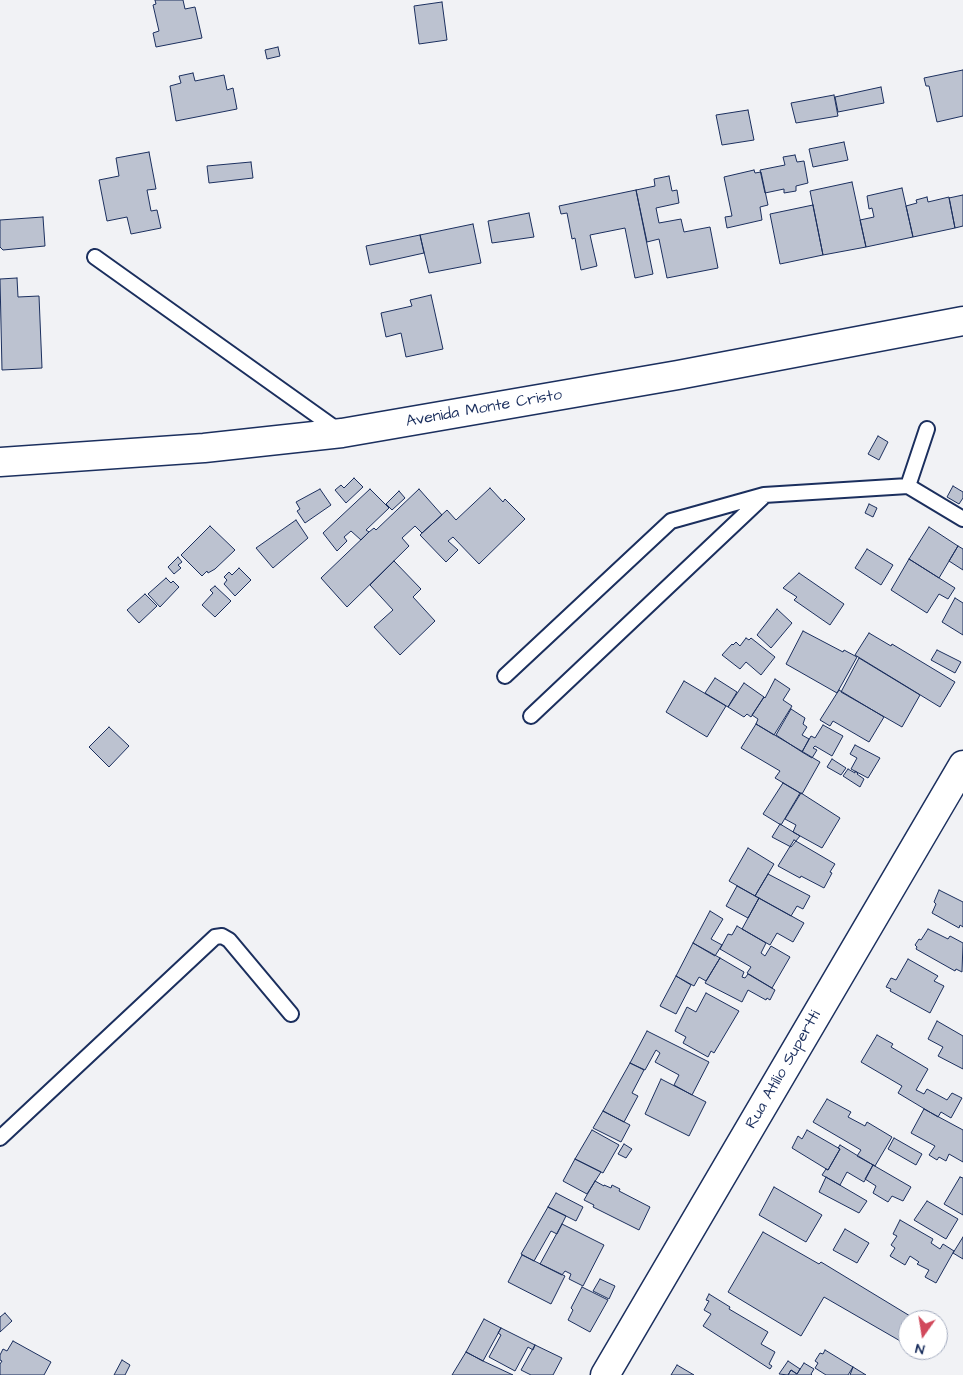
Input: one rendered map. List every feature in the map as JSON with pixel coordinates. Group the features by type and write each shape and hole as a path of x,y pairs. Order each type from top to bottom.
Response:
{"main road":[{"name":"Avenida Monte Cristo","path":"0,462 204,448 342,433 688,373 963,321"},
{"name":"Rua Atílio Supertti","path":"604,1375 963,765"}],"lane":[{"path":"95,257 342,433"},
{"path":"908,486 927,429"},
{"path":"505,676 671,521 764,495 908,486 963,519"},
{"path":"531,716 764,495"},
{"path":"0,1138 215,937 222,936 229,940 291,1014"}],"building":[{"path":"155,0 183,0 185,9 195,7 202,38 156,47 153,33 159,31 153,5 156,4"},
{"path":"442,2 447,40 419,44 414,6"},
{"path":"278,47 280,56 267,59 265,50"},
{"path":"963,70 963,116 937,122 929,86 926,86 924,78"},
{"path":"193,73 195,81 224,75 227,90 233,88 237,109 176,121 170,86 181,83 179,76"},
{"path":"881,87 884,103 838,112 835,97"},
{"path":"834,95 838,116 796,123 791,103"},
{"path":"748,110 754,140 722,145 716,115"},
{"path":"844,142 848,160 813,167 809,149"},
{"path":"149,152 156,189 147,190 151,211 157,210 161,228 131,234 127,217 107,221 99,180 119,176 116,158"},
{"path":"795,155 797,162 804,161 808,183 796,186 796,191 784,193 784,189 765,193 760,170 785,165 783,157"},
{"path":"251,162 253,178 209,183 207,166"},
{"path":"754,170 755,173 761,172 768,205 760,207 762,220 727,228 725,217 732,216 724,177"},
{"path":"669,176 672,191 677,190 679,203 656,208 659,223 681,219 684,232 710,227 718,268 667,278 659,239 647,242 636,190 655,186 654,179"},
{"path":"852,182 866,247 823,255 810,191"},
{"path":"902,188 913,237 866,247 860,220 874,217 872,208 869,209 867,196"},
{"path":"636,190 653,274 635,278 625,228 590,235 597,266 581,270 575,238 572,239 567,213 561,214 559,206"},
{"path":"963,195 963,226 955,228 949,198"},
{"path":"927,197 928,202 949,197 955,228 913,237 906,206 917,203 916,200"},
{"path":"813,205 823,255 780,264 770,214"},
{"path":"529,213 534,237 492,243 488,221"},
{"path":"43,217 45,246 3,250 0,247 0,220"},
{"path":"473,224 481,263 429,273 420,235"},
{"path":"420,235 424,253 370,265 366,246"},
{"path":"17,278 18,297 39,296 42,368 2,370 0,279"},
{"path":"431,295 443,349 406,357 401,333 386,337 381,313 412,306 410,300"},
{"path":"878,436 888,442 879,460 868,454"},
{"path":"354,478 363,487 346,503 335,490 341,485 344,488"},
{"path":"953,486 963,492 963,498 959,504 947,497"},
{"path":"490,488 503,502 505,499 525,519 479,564 453,537 448,541 458,550 446,562 420,535 447,510 456,520"},
{"path":"320,489 331,505 305,523 297,511 300,509 296,502"},
{"path":"370,489 389,508 366,530 369,532 361,540 351,531 344,537 347,541 337,551 323,533"},
{"path":"419,489 442,515 422,533 415,526 402,538 409,546 347,607 321,578 369,532 374,528 376,530"},
{"path":"399,491 405,498 392,510 386,504"},
{"path":"869,504 877,508 873,517 865,513"},
{"path":"296,520 308,538 273,568 256,548"},
{"path":"210,526 235,550 215,569 208,573 207,571 202,576 181,555"},
{"path":"929,527 958,546 939,578 909,559"},
{"path":"958,546 963,549 963,570 949,561"},
{"path":"867,549 893,565 881,585 855,568"},
{"path":"178,557 182,562 178,565 181,568 174,574 168,567"},
{"path":"909,559 955,588 948,599 939,594 927,613 891,590"},
{"path":"394,561 421,589 413,597 435,621 400,655 374,627 393,610 370,585"},
{"path":"239,568 251,580 235,596 224,584 227,580 224,577 229,572 232,575"},
{"path":"799,573 844,604 830,625 794,600 797,597 783,588"},
{"path":"166,578 171,583 173,581 179,587 160,607 148,594"},
{"path":"215,586 231,601 215,617 202,605 213,593 210,590"},
{"path":"145,594 157,606 139,623 127,610"},
{"path":"955,598 963,603 963,635 942,622"},
{"path":"777,609 792,623 771,648 757,635"},
{"path":"803,631 843,652 844,650 857,657 837,693 786,664"},
{"path":"869,633 891,646 892,644 955,682 940,707 855,655"},
{"path":"746,638 749,640 751,638 775,657 761,675 746,662 740,669 722,655 732,644 736,642 740,646"},
{"path":"937,650 961,662 955,673 931,660"},
{"path":"859,658 920,695 902,727 841,692"},
{"path":"715,678 737,692 728,707 705,693"},
{"path":"775,679 790,689 783,700 792,706 774,735 756,724 758,719 752,715 765,698"},
{"path":"684,681 726,706 707,737 666,712"},
{"path":"744,683 764,697 751,717 747,714 744,717 728,707"},
{"path":"839,690 884,717 869,742 833,721 830,726 820,720"},
{"path":"791,709 805,718 803,724 807,727 802,735 809,739 802,752 776,735"},
{"path":"756,724 820,762 802,794 775,778 780,771 741,748"},
{"path":"823,725 843,736 832,756 815,746 813,748 817,750 812,758 802,752 811,736 815,738"},
{"path":"109,727 129,746 109,767 89,747"},
{"path":"855,745 880,758 868,778 851,769 857,758 850,754"},
{"path":"832,759 846,768 841,775 827,767"},
{"path":"848,769 855,773 855,771 864,779 860,787 843,776"},
{"path":"783,783 800,793 781,825 763,814"},
{"path":"801,793 840,818 822,848 793,832 796,825 785,819"},
{"path":"780,824 800,836 791,847 772,837"},
{"path":"794,840 835,864 824,888 778,866"},
{"path":"748,848 774,864 755,896 729,881"},
{"path":"768,874 810,896 803,909 797,906 791,916 755,896"},
{"path":"737,886 759,898 748,918 726,906"},
{"path":"939,890 963,902 963,927 960,925 959,928 932,913"},
{"path":"759,898 804,923 793,942 777,933 770,945 742,929"},
{"path":"710,911 723,919 711,939 722,945 715,956 693,943"},
{"path":"737,926 766,943 761,953 765,956 771,946 790,957 772,988 747,973 751,967 720,949 728,934 732,935"},
{"path":"928,929 948,939 950,936 963,943 962,972 956,969 955,971 916,949 915,945 919,939 921,940"},
{"path":"693,943 720,958 706,981 699,977 694,986 676,976"},
{"path":"720,958 744,972 742,977 745,978 748,974 775,990 770,1000 767,998 766,1000 748,990 742,1002 705,983"},
{"path":"908,959 938,976 934,981 944,986 930,1013 886,987 891,978 896,980"},
{"path":"676,976 691,985 676,1014 660,1006"},
{"path":"706,993 739,1011 714,1053 711,1051 708,1057 683,1043 686,1037 675,1031 687,1007 696,1012"},
{"path":"937,1021 963,1036 963,1069 938,1056 943,1047 928,1039"},
{"path":"647,1031 709,1062 692,1095 674,1085 679,1075 655,1062 660,1053 656,1050 645,1070 630,1063"},
{"path":"877,1035 893,1044 891,1047 928,1069 916,1090 924,1094 927,1089 947,1100 952,1093 962,1098 951,1118 941,1112 938,1117 898,1093 902,1086 861,1062"},
{"path":"630,1063 644,1070 632,1093 638,1096 624,1122 603,1111"},
{"path":"661,1079 706,1102 689,1136 645,1114"},
{"path":"827,1099 851,1112 848,1117 865,1126 867,1122 892,1137 875,1166 857,1156 861,1150 813,1122"},
{"path":"924,1109 963,1130 963,1162 949,1154 946,1161 939,1157 937,1160 929,1155 935,1146 911,1133"},
{"path":"603,1111 630,1125 621,1142 593,1128"},
{"path":"592,1130 619,1145 603,1173 575,1159"},
{"path":"807,1130 840,1149 828,1170 792,1148 798,1136 802,1139"},
{"path":"894,1138 922,1154 916,1165 888,1149"},
{"path":"624,1144 632,1149 626,1158 618,1154"},
{"path":"840,1145 873,1165 864,1182 847,1172 840,1185 822,1175 826,1169 828,1170 840,1149 838,1148"},
{"path":"575,1159 601,1172 587,1194 563,1181"},
{"path":"873,1165 911,1187 903,1201 892,1196 888,1202 873,1193 876,1186 865,1179"},
{"path":"826,1177 867,1201 859,1213 819,1192"},
{"path":"960,1177 963,1178 963,1215 944,1204"},
{"path":"595,1181 611,1188 612,1185 620,1189 619,1191 650,1207 639,1230 593,1207 594,1205 584,1200"},
{"path":"774,1187 822,1215 806,1242 759,1215"},
{"path":"556,1193 583,1207 576,1221 548,1207"},
{"path":"927,1201 958,1219 946,1239 914,1220"},
{"path":"548,1207 566,1216 557,1234 551,1231 534,1261 521,1254"},
{"path":"900,1220 933,1239 931,1243 940,1249 943,1244 954,1251 936,1283 925,1277 929,1270 917,1264 919,1262 910,1256 905,1265 890,1256 895,1248 891,1245 897,1236 893,1234"},
{"path":"562,1224 604,1245 583,1286 569,1279 571,1274 565,1271 562,1275 540,1264"},
{"path":"845,1229 869,1243 857,1263 833,1250"},
{"path":"763,1232 819,1264 821,1262 900,1310 898,1310 898,1340 824,1297 801,1336 728,1292"},
{"path":"963,1237 963,1259 953,1253"},
{"path":"522,1255 565,1276 551,1304 508,1282"},
{"path":"600,1279 615,1286 609,1299 593,1291"},
{"path":"582,1287 608,1300 590,1332 568,1320 573,1310 571,1308"},
{"path":"709,1294 730,1307 729,1309 768,1332 761,1344 775,1352 769,1364 772,1366 770,1369 703,1326 711,1314 704,1310 709,1301 706,1300"},
{"path":"5,1313 12,1321 0,1332 0,1317"},
{"path":"484,1319 501,1328 483,1361 466,1352"},
{"path":"501,1328 535,1345 533,1350 528,1347 515,1371 489,1357 501,1335 498,1333"},
{"path":"13,1341 51,1362 44,1375 0,1375 0,1364 2,1361 0,1360 0,1355 3,1349 7,1351"},
{"path":"535,1345 562,1358 553,1375 531,1375 521,1370"},
{"path":"825,1350 853,1367 848,1375 826,1375 815,1368 818,1363 815,1361 820,1353 823,1354"},
{"path":"466,1352 483,1361 513,1375 452,1375"},
{"path":"122,1360 130,1365 125,1375 114,1375"},
{"path":"788,1361 800,1369 797,1374 791,1370 788,1375 779,1374"},
{"path":"804,1363 814,1369 812,1375 788,1375 791,1370 797,1374"},
{"path":"677,1365 694,1375 671,1375"},
{"path":"853,1367 866,1375 850,1375"}]}
